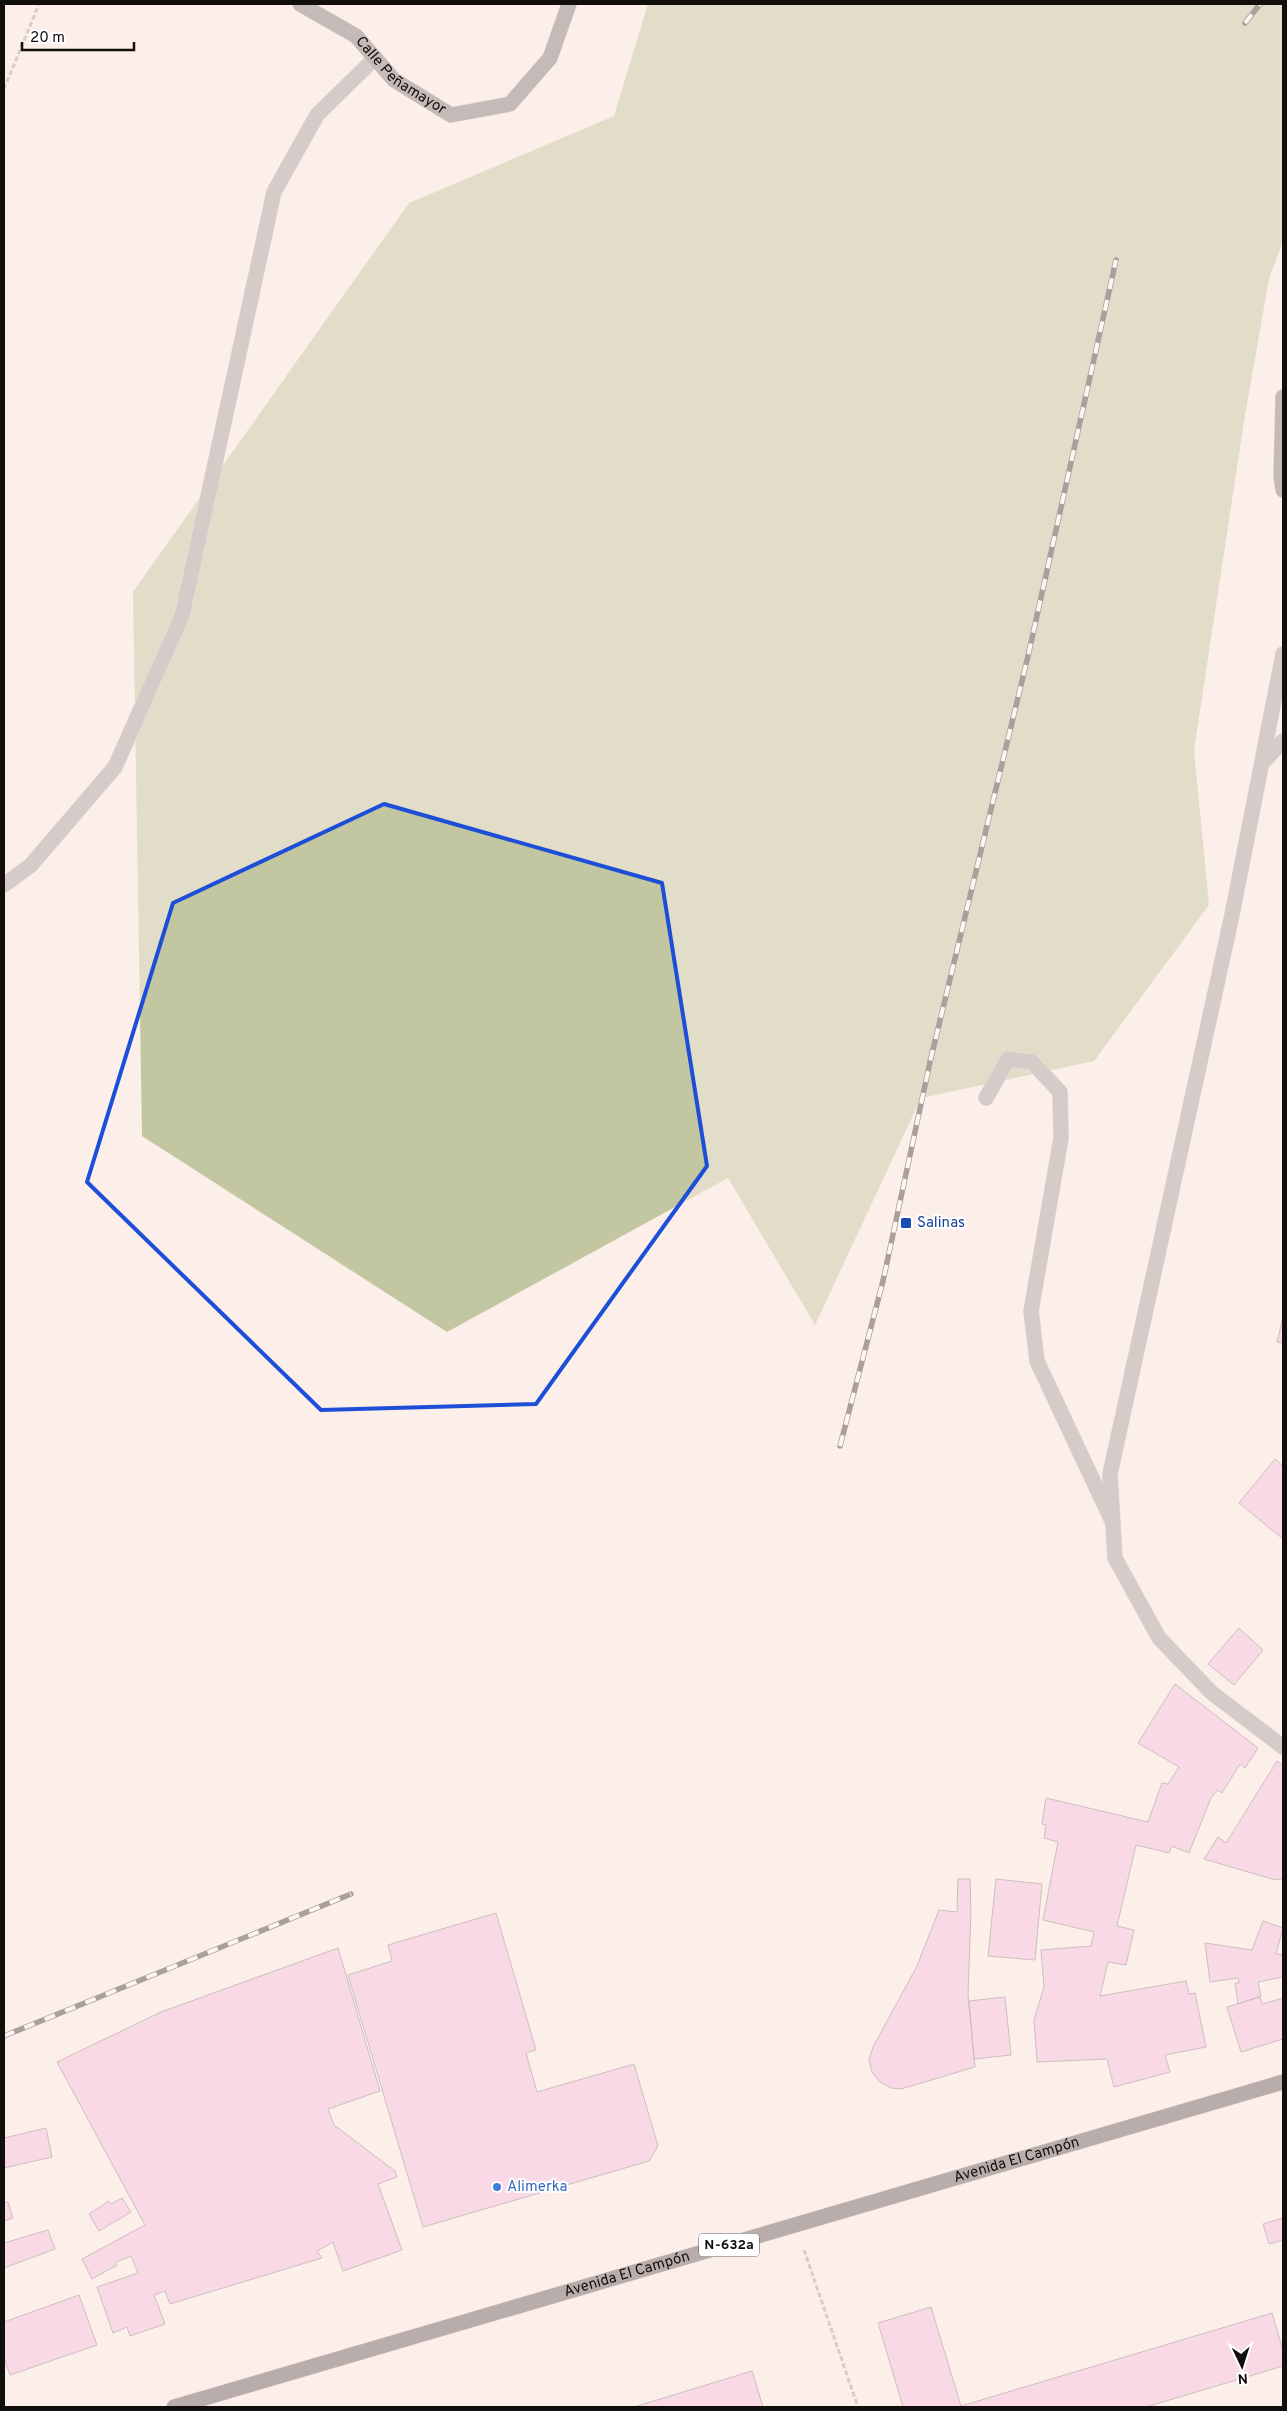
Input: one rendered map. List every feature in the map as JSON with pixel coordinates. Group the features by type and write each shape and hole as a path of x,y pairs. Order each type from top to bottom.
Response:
{"main road":[{"name":"Avenida El Campón","path":"174,2407 1283,2082"}],"street":[{"name":"Calle Peñamayor","path":"300,4 356,36 394,80 452,115 510,104 550,58 570,4"},
{"path":"4,884 31,865 115,767 182,616 274,192 317,115 375,58"},
{"path":"1283,397 1281,476 1283,490"},
{"path":"1283,654 1232,915 1110,1474 1114,1558 1159,1638 1212,1693 1283,1747"},
{"path":"1262,763 1283,741"},
{"path":"986,1098 1008,1059 1032,1062 1060,1092 1061,1138 1031,1311 1037,1361 1112,1520"}],"path":[{"path":"4,89 39,4"},
{"path":"795,2225 858,2407"}],"highlighted area":[{"path":"384,804 662,883 707,1166 536,1404 321,1410 87,1182 173,903"}],"green space":[{"path":"648,4 1283,4 1283,241 1269,279 1245,415 1194,750 1209,905 1094,1061 921,1098 815,1325 728,1178 447,1332 142,1136 133,592 409,203 614,116"}],"building":[{"path":"1283,1317 1283,1343 1277,1342"},
{"path":"1275,1459 1283,1466 1283,1539 1239,1503"},
{"path":"1239,1628 1263,1650 1234,1685 1208,1664"},
{"path":"1175,1684 1258,1748 1245,1768 1240,1764 1222,1793 1217,1790 1211,1798 1189,1853 1172,1846 1169,1853 1136,1845 1117,1926 1134,1930 1126,1965 1108,1962 1100,1996 1186,1981 1189,1994 1195,1993 1206,2047 1165,2055 1170,2072 1114,2087 1107,2059 1037,2062 1034,2020 1044,1987 1041,1950 1091,1946 1094,1932 1043,1920 1058,1842 1044,1838 1046,1825 1042,1824 1046,1798 1148,1822 1162,1783 1168,1784 1179,1767 1138,1743"},
{"path":"1277,1761 1283,1765 1283,1880 1272,1879 1204,1859 1218,1837 1226,1843"},
{"path":"958,1879 970,1879 971,1913 968,1995 975,2067 901,2089 891,2088 880,2082 872,2072 869,2060 873,2047 917,1966 939,1910 957,1912"},
{"path":"996,1879 1042,1884 1035,1960 988,1956"},
{"path":"496,1913 536,2050 526,2053 537,2092 634,2064 658,2146 649,2161 423,2227 348,1975 392,1961 388,1945"},
{"path":"1263,1921 1283,1928 1276,1954 1283,1955 1283,1977 1258,1982 1261,1996 1238,2004 1235,1983 1239,1983 1238,1978 1210,1982 1205,1943 1252,1950"},
{"path":"338,1948 380,2091 328,2109 334,2125 395,2171 397,2177 378,2184 402,2250 343,2271 333,2242 317,2251 322,2258 170,2304 165,2291 154,2295 165,2324 130,2336 127,2327 113,2333 97,2287 138,2273 131,2256 116,2262 117,2265 92,2279 82,2259 145,2225 57,2062 161,2012"},
{"path":"1005,1997 1011,2055 974,2059 969,2001"},
{"path":"1260,1997 1262,2004 1283,1998 1283,2039 1241,2052 1227,2007"},
{"path":"46,2128 52,2157 4,2168 4,2138"},
{"path":"122,2198 131,2212 99,2231 89,2214 109,2201 111,2204"},
{"path":"8,2202 13,2218 4,2221 4,2203"},
{"path":"1283,2218 1283,2240 1269,2244 1263,2224"},
{"path":"48,2230 55,2249 4,2268 4,2243"},
{"path":"79,2295 97,2345 10,2375 4,2358 4,2322"},
{"path":"931,2307 961,2406 1272,2313 1283,2350 1283,2366 1146,2407 903,2407 878,2323"},
{"path":"752,2371 763,2407 634,2407"}],"railway":[{"path":"1245,23 1260,4"},
{"path":"840,1446 883,1281 930,1062 1028,656 1116,260"},
{"path":"4,2036 351,1894"}],"place":[{"name":"Salinas","path":"906,1223"},
{"name":"Alimerka","path":"497,2187"}]}
